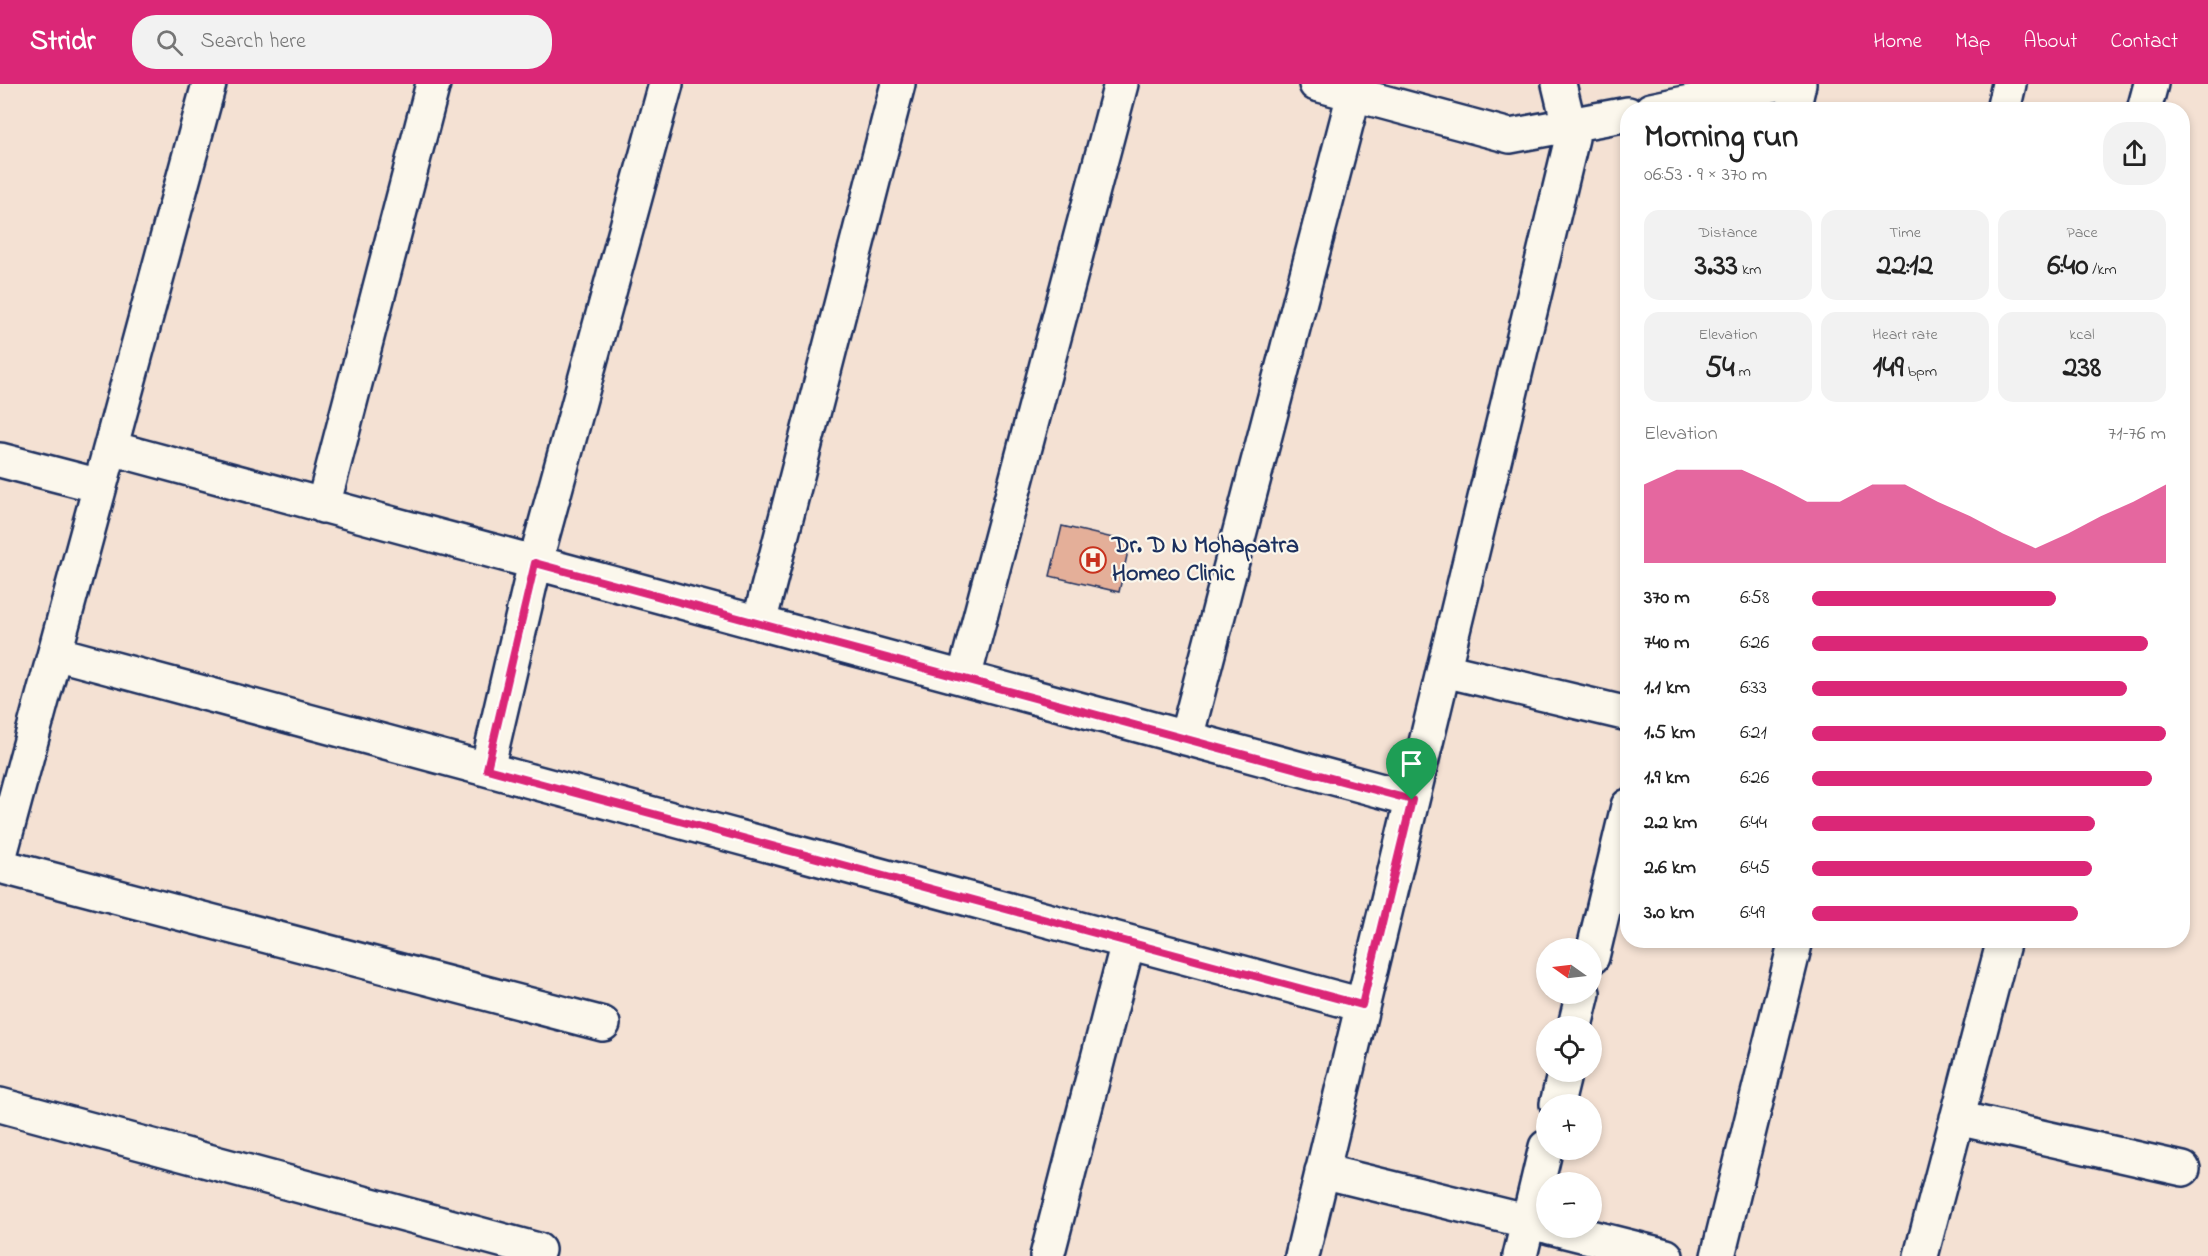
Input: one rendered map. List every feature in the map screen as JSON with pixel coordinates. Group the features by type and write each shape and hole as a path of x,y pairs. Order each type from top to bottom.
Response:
{"street":[{"path":"0,855 209,84"},
{"path":"323,506 433,84"},
{"path":"487,769 535,563 666,84"},
{"path":"759,623 898,84"},
{"path":"964,678 1121,84"},
{"path":"1316,84 1510,136 1620,116"},
{"path":"1302,1256 1572,138 1559,84"},
{"path":"1690,102 1777,84"},
{"path":"1795,102 1799,84"},
{"path":"2005,102 2009,84"},
{"path":"2147,102 2151,84"},
{"path":"1186,738 1354,94"},
{"path":"111,448 1412,800"},
{"path":"0,460 100,486"},
{"path":"55,653 1362,1005"},
{"path":"1444,670 1620,712"},
{"path":"1597,938 1620,840"},
{"path":"0,866 603,1024"},
{"path":"1047,1256 1128,942"},
{"path":"1718,1256 1794,948"},
{"path":"1921,1256 2002,948"},
{"path":"0,1105 538,1250"},
{"path":"1957,1118 2183,1169"},
{"path":"1322,1171 1536,1224"},
{"path":"1520,1256 1536,1233"},
{"path":"1594,1238 1666,1256"}],"building":[{"path":"1062,526 1130,542 1119,592 1050,576"}],"place":[{"name":"Dr. D N Mohapatra Homeo Clinic","path":"1093,560"}],"route":[{"path":"535,563 1412,800 1362,1005 487,769 535,563"}]}
